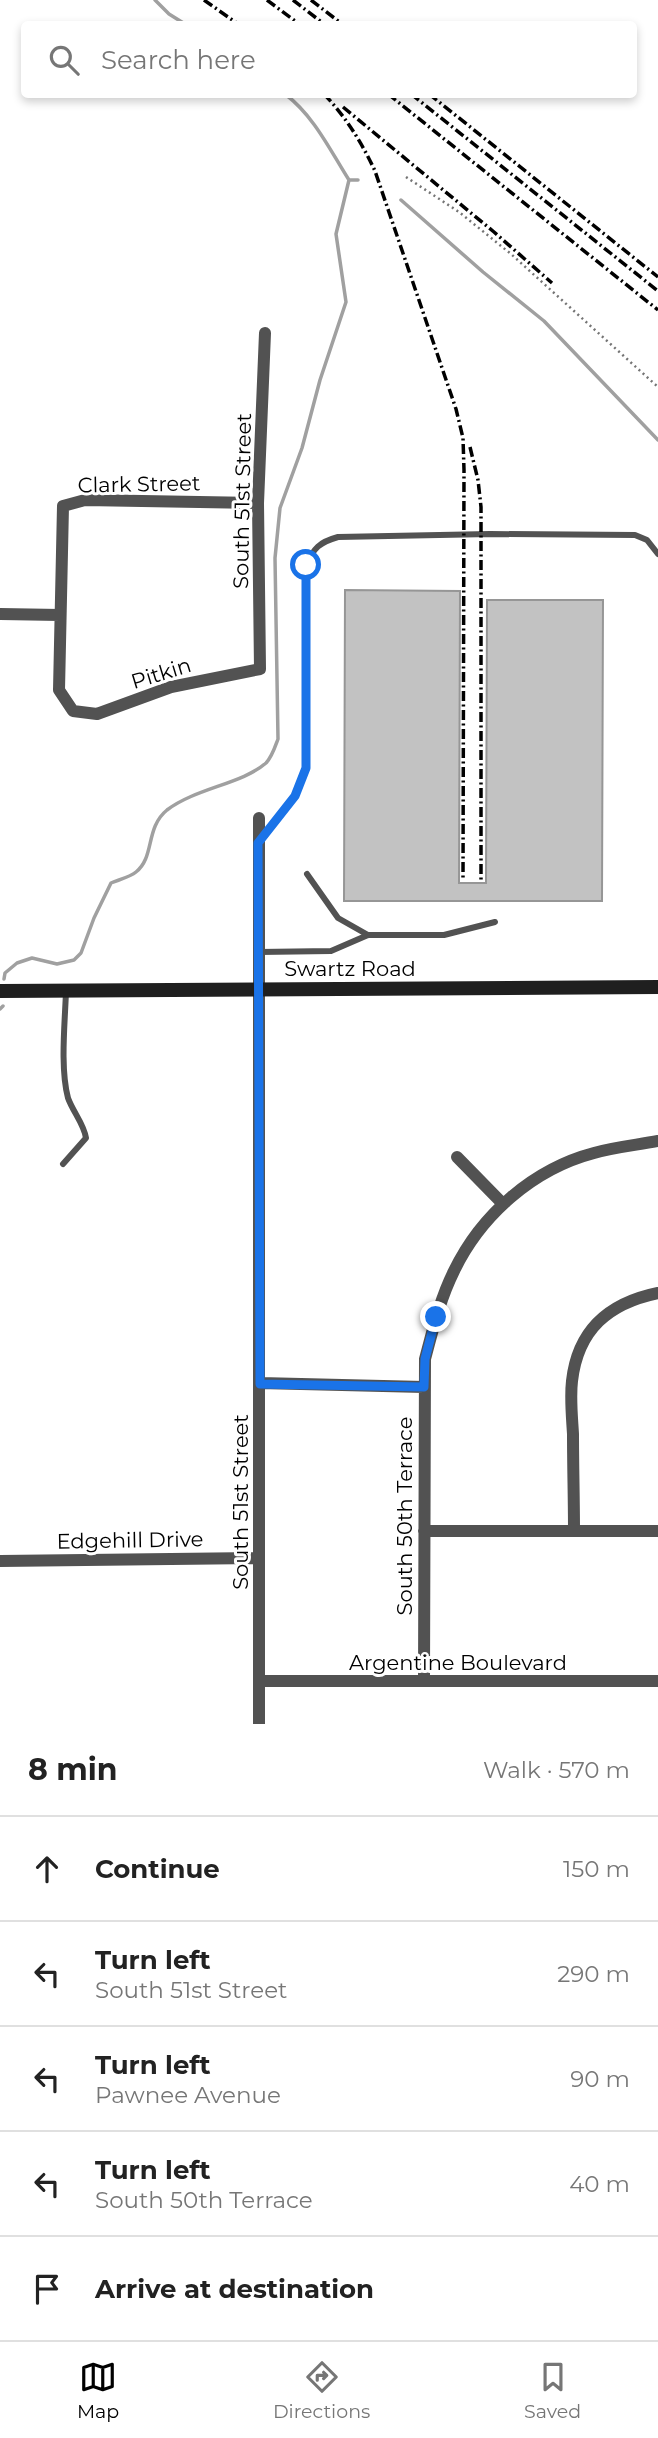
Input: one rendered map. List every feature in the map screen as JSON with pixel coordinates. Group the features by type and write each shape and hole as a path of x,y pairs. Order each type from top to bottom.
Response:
{"street":[{"name":"South 51st Street","path":"260,669 258,503 265,333"},
{"name":"Clark Street","path":"60,615 62,506 85,500 258,503"},
{"path":"0,614 60,615"},
{"name":"Pitkin","path":"60,615 59,690 73,711 97,714 171,687 260,669"},
{"name":"South 51st Street","path":"259,818 259,1724"},
{"name":"Swartz Road","path":"0,991 658,988"},
{"name":"South 50th Terrace","path":"424,1681 425,1359 436,1317 454,1271 477,1233 503,1204 533,1180 593,1153 658,1141"},
{"path":"457,1157 503,1204"},
{"path":"574,1531 572,1382 578,1352 595,1324 616,1307 639,1297 658,1293"},
{"path":"260,1384 424,1387"},
{"path":"424,1531 658,1531"},
{"name":"Edgehill Drive","path":"0,1561 260,1558"},
{"name":"Argentine Boulevard","path":"259,1681 658,1681"}],"lane":[{"path":"258,843 295,796 306,768 306,565 313,549 324,541 338,537 469,534 635,535 647,540 658,554"},
{"path":"307,874 338,918 368,934"},
{"path":"258,951 331,951 368,934 444,935 495,922"},
{"path":"62,1164 86,1138 85,1130 68,1097 64,1035 66,991"}],"path":[{"path":"406,177 459,212 511,254 658,387"}],"building":[{"path":"345,590 460,591 459,883 486,883 487,600 603,600 602,901 344,901"}],"waterway":[{"path":"155,0 180,21"},
{"path":"4,979 5,973 17,963 32,958 57,964 74,960 81,953 111,883 133,874 142,866 160,817 191,796 256,770 268,761 278,739 275,558 280,508 302,448 320,380 346,302 336,234 349,180 313,123 289,98"},
{"path":"349,180 358,180"},
{"path":"401,200 544,321 658,440"},
{"path":"0,1009 3,1006"}],"railway":[{"path":"204,0 234,21"},
{"path":"267,0 295,21"},
{"path":"293,0 320,21"},
{"path":"311,0 338,21"},
{"path":"327,98 353,131 375,171 456,409 463,438 463,880"},
{"path":"393,98 658,310"},
{"path":"416,98 658,291"},
{"path":"434,98 658,277"},
{"path":"343,107 552,283"},
{"path":"470,447 481,507 481,880"}],"route":[{"path":"306,565 306,768 295,796 282,816 258,843 260,1384 424,1387 425,1359 436,1317"}]}
